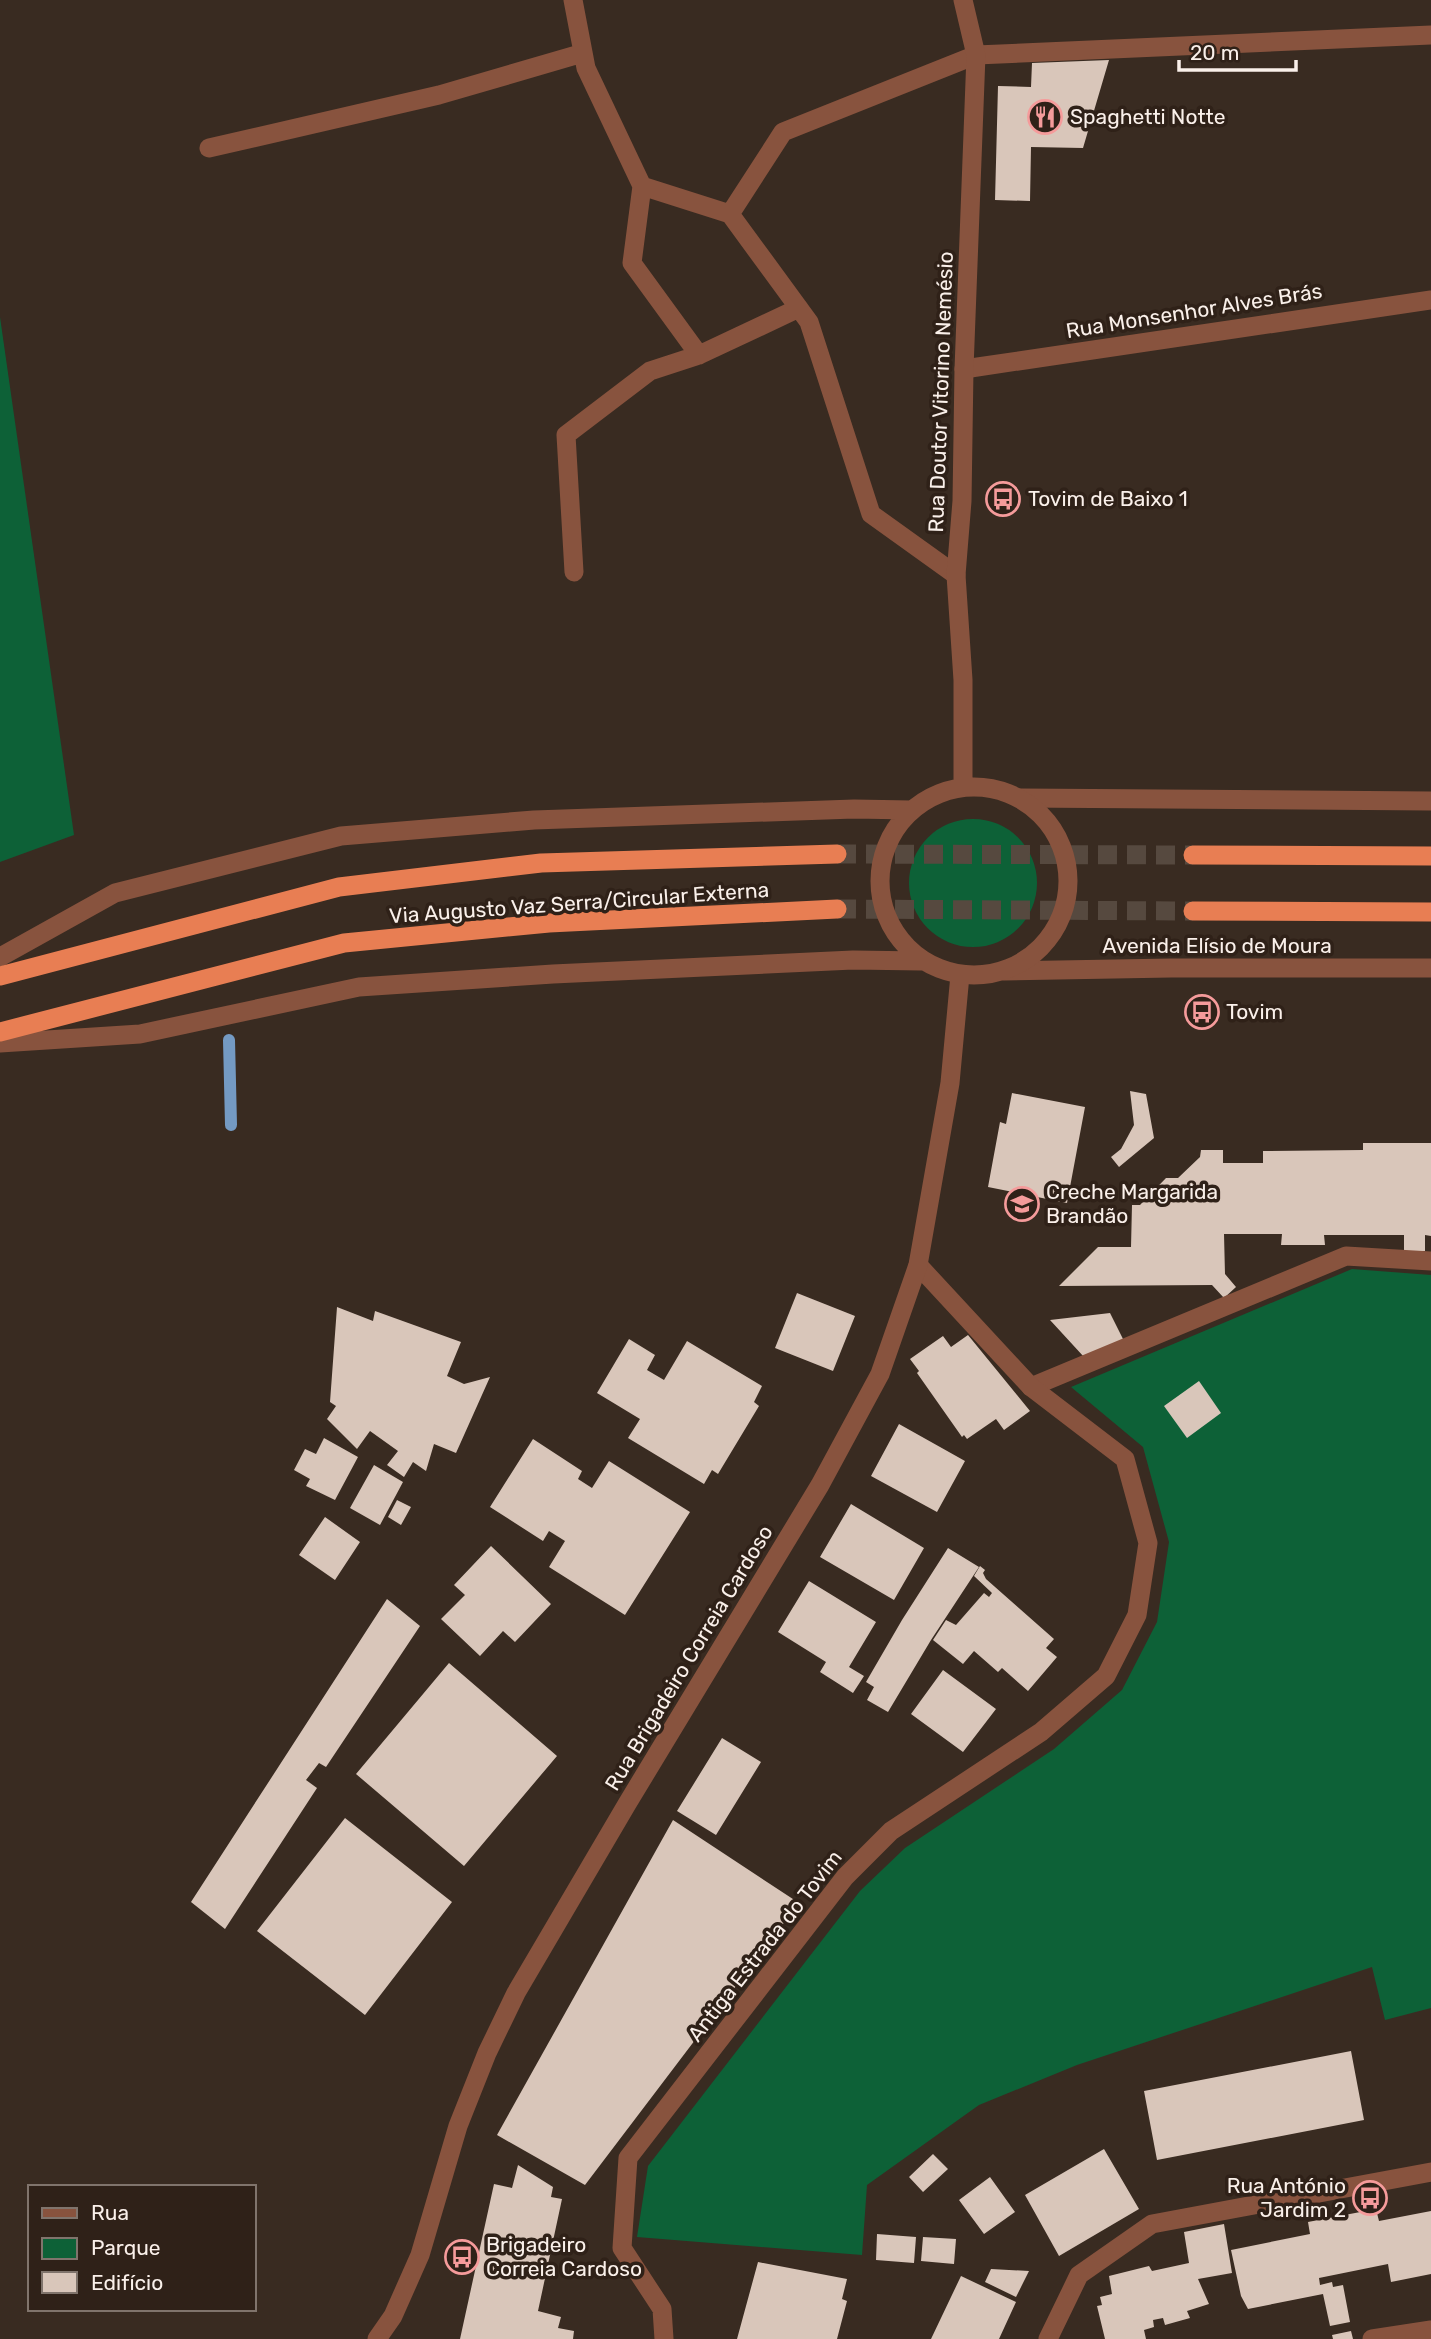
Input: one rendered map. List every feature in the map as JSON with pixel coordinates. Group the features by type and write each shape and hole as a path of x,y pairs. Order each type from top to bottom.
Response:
{"highway":[{"name":"Via Augusto Vaz Serra/Circular Externa","path":"0,976 339,887 541,863 837,854"},
{"path":"1193,855 1431,856"},
{"name":"Via Augusto Vaz Serra/Circular Externa","path":"0,1032 344,943 549,923 837,909"},
{"path":"1193,911 1431,912"}],"street":[{"path":"573,0 586,68 642,186 632,263 699,355"},
{"name":"Rua Doutor Vitorino Nemésio","path":"963,0 976,55 964,369 962,501 956,575 963,680 963,787"},
{"path":"730,214 783,132 976,55 1431,35"},
{"path":"209,148 439,95 583,54"},
{"path":"642,186 730,214 809,322 871,514 956,575"},
{"name":"Rua Monsenhor Alves Brás","path":"964,369 1431,300"},
{"path":"574,572 566,435 650,371 699,355 799,308"},
{"path":"922,961 900,942 885,917 879,888 881,859 892,832 911,810 935,794 963,787 992,788 1020,798 1431,801"},
{"path":"0,1043 140,1034 359,987 553,974 853,960 922,961 960,975 1004,971 1032,957 1053,934 1065,906 1068,875 1061,844 1044,818 1020,798"},
{"path":"0,957 116,893 341,836 534,820 855,809 911,810"},
{"name":"Avenida Elísio de Moura","path":"1004,971 1431,968"},
{"name":"Rua Brigadeiro Correia Cardoso","path":"377,2339 393,2316 420,2255 458,2126 487,2053 516,1993 627,1804 821,1485 880,1374 919,1265 950,1083 960,975"},
{"path":"1031,1387 1346,1256 1431,1261"},
{"name":"Antiga Estrada do Tovim","path":"664,2339 662,2309 622,2248 628,2158 845,1877 891,1831 1041,1732 1106,1676 1137,1615 1149,1543 1125,1459 1031,1387 919,1265"},
{"path":"1048,2339 1079,2275 1152,2224 1431,2172"},
{"path":"1372,2339 1431,2330"}],"green space":[{"path":"0,317 74,835 0,862"},
{"path":"973,819 998,824 1018,838 1032,858 1037,883 1032,908 1018,928 998,942 973,947 948,942 928,928 914,908 909,883 914,858 928,838 948,824"},
{"path":"1352,1269 1431,1275 1431,2008 1385,2020 1372,1967 1077,2065 979,2105 867,2185 862,2255 637,2237 648,2166 860,1891 905,1848 1054,1749 1122,1690 1157,1622 1169,1542 1143,1447 1071,1387"}],"building":[{"name":"Spaghetti Notte","path":"1109,60 1083,148 1031,147 1030,201 995,200 998,86 1031,87 1032,63"},
{"path":"1130,1091 1146,1094 1154,1138 1119,1167 1111,1157 1121,1149 1134,1125"},
{"path":"1012,1093 1085,1107 1067,1203 988,1187 1000,1122 1006,1124"},
{"path":"1363,1143 1431,1143 1431,1236 1425,1235 1425,1251 1404,1251 1404,1235 1324,1235 1325,1245 1281,1245 1282,1234 1224,1234 1225,1274 1236,1287 1224,1298 1212,1285 1059,1286 1098,1247 1131,1247 1132,1205 1140,1205 1166,1178 1178,1178 1200,1157 1201,1150 1223,1150 1223,1163 1263,1163 1263,1151 1363,1150"},
{"path":"797,1293 855,1316 833,1371 775,1348"},
{"path":"337,1307 373,1321 375,1311 461,1342 447,1376 464,1384 490,1377 456,1453 434,1444 426,1471 413,1462 404,1477 387,1465 398,1451 370,1431 357,1449 327,1419 336,1406 330,1402"},
{"path":"1110,1313 1124,1341 1084,1357 1050,1320"},
{"path":"968,1335 1030,1411 1004,1430 996,1419 967,1439 964,1435 962,1437 910,1359 943,1336 951,1347"},
{"path":"629,1339 655,1355 647,1370 664,1380 687,1341 762,1386 754,1402 759,1406 718,1474 712,1470 704,1484 628,1438 640,1419 597,1393"},
{"path":"1199,1381 1221,1413 1187,1438 1164,1406"},
{"path":"899,1424 965,1461 937,1512 871,1476"},
{"path":"324,1438 358,1457 335,1500 306,1486 310,1479 294,1470 305,1449 316,1454"},
{"path":"533,1439 582,1471 578,1479 592,1488 609,1461 690,1512 625,1615 549,1567 565,1541 549,1531 543,1541 490,1507"},
{"path":"374,1465 403,1482 380,1525 350,1508"},
{"path":"397,1500 411,1507 401,1525 388,1517"},
{"path":"851,1504 924,1548 894,1600 820,1557"},
{"path":"325,1517 360,1542 335,1580 299,1555"},
{"path":"491,1546 551,1604 515,1642 503,1631 480,1656 441,1619 465,1595 454,1585"},
{"path":"948,1548 979,1567 888,1712 867,1700 874,1687 866,1682"},
{"path":"980,1566 985,1570 983,1573 986,1579 1054,1639 1046,1648 1057,1657 1028,1691 1002,1668 998,1672 974,1651 963,1664 933,1640 946,1620 956,1625 984,1593 989,1597 992,1593 974,1576"},
{"path":"809,1581 876,1622 849,1667 864,1676 853,1693 820,1672 826,1662 778,1632"},
{"path":"387,1599 420,1626 326,1767 319,1763 306,1780 317,1788 225,1929 191,1902"},
{"path":"449,1663 557,1756 464,1866 356,1774"},
{"path":"943,1670 996,1709 963,1752 911,1714"},
{"path":"722,1738 761,1762 716,1835 677,1811"},
{"path":"345,1818 452,1902 365,2015 257,1931"},
{"path":"673,1820 799,1903 585,2185 497,2135"},
{"path":"1351,2051 1364,2120 1157,2160 1144,2091"},
{"path":"1104,2149 1139,2209 1059,2256 1025,2195"},
{"path":"933,2154 948,2169 923,2192 909,2177"},
{"path":"518,2165 553,2187 551,2197 562,2199 538,2311 561,2317 558,2328 574,2331 573,2339 460,2339 494,2184 512,2188"},
{"path":"990,2177 1015,2212 984,2234 959,2200"},
{"path":"1376,2209 1379,2221 1431,2211 1431,2274 1391,2282 1388,2264 1319,2278 1320,2285 1332,2282 1333,2287 1343,2285 1350,2322 1330,2326 1323,2294 1248,2309 1241,2296 1231,2250 1310,2234 1308,2222"},
{"path":"1224,2224 1232,2273 1198,2279 1209,2304 1187,2311 1190,2318 1165,2325 1163,2318 1153,2320 1154,2327 1144,2330 1146,2339 1105,2339 1097,2306 1102,2305 1100,2297 1112,2294 1109,2276 1149,2266 1152,2271 1189,2263 1184,2232"},
{"path":"877,2234 916,2237 914,2263 876,2260"},
{"path":"923,2237 956,2239 954,2264 921,2261"},
{"path":"758,2262 847,2279 842,2299 847,2301 837,2339 737,2339"},
{"path":"991,2269 1029,2271 1016,2297 985,2282"},
{"path":"961,2276 1016,2302 999,2339 931,2339"},
{"path":"1351,2331 1353,2339 1333,2339 1332,2335"}],"waterway":[{"path":"229,1040 231,1125"}],"tunnel":[{"path":"837,854 1193,855"},
{"path":"837,909 1193,911"}],"place":[{"name":"Spaghetti Notte","path":"1045,117"},
{"name":"Tovim de Baixo 1","path":"1003,499"},
{"name":"Tovim","path":"1202,1012"},
{"name":"Creche Margarida Brandão","path":"1022,1204"},
{"name":"Rua António Jardim 2","path":"1370,2198"},
{"name":"Brigadeiro Correia Cardoso","path":"462,2257"}]}
